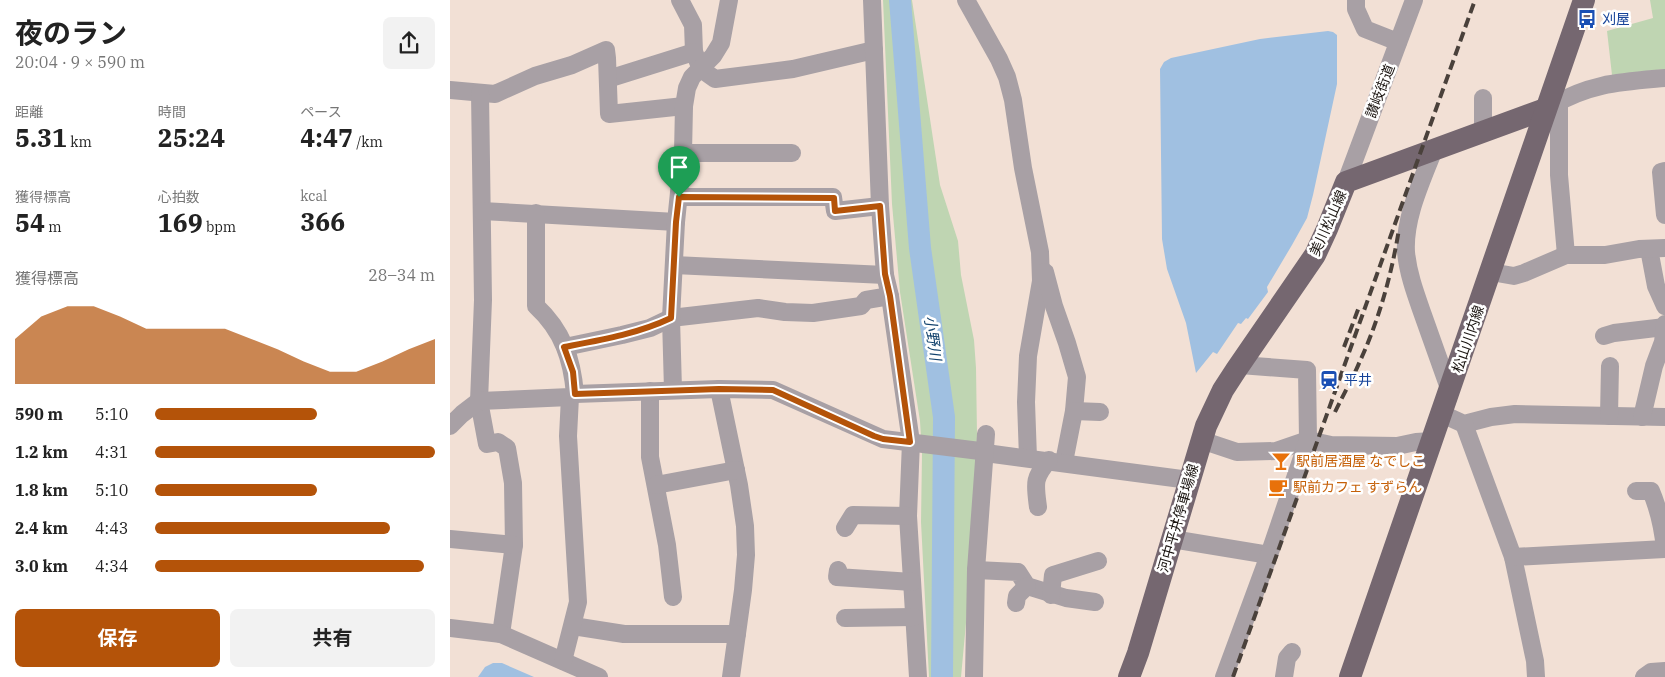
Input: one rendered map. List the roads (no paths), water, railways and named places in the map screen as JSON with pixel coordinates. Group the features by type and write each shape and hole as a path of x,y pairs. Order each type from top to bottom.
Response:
{"main road":[{"name":"松山川内線","path":"1350,677 1491,272 1552,105 1584,0"},
{"name":"美川松山線","path":"1240,365 1315,256 1346,182 1552,105"},
{"name":"河中平井停車場線","path":"1129,677 1138,653 1201,440 1223,390 1240,365"}],"street":[{"path":"680,0 692,26 694,52 701,69 714,80 793,69 874,50"},
{"path":"673,390 671,318 676,222 683,153 684,106 687,88 692,77 713,56 721,43 729,0"},
{"path":"872,0 880,206 885,274 913,442 908,516 918,677"},
{"path":"966,0 1007,77 1013,100 1023,168 1040,252 1054,306 1077,377 1074,411 1057,461 1039,472 1035,483 1038,507"},
{"path":"1356,0 1356,9 1365,29 1398,42"},
{"name":"讃岐街道","path":"1346,182 1414,0"},
{"path":"450,90 495,94 535,76 572,65 606,50 609,114 684,106"},
{"path":"608,79 694,52"},
{"path":"1566,255 1552,105 1581,91 1610,83 1665,78"},
{"path":"480,93 483,300 479,401 487,444 498,442 507,448 513,483 514,545 501,634"},
{"path":"1482,132 1483,98"},
{"path":"1434,149 1415,201 1406,251 1415,292 1450,391"},
{"path":"683,153 792,153"},
{"path":"1665,171 1661,172 1665,215"},
{"path":"679,197 834,198 835,211 880,206"},
{"path":"482,211 676,222"},
{"path":"536,214 536,306 553,323 573,372 573,396 568,436 578,602 563,661"},
{"path":"1491,272 1514,276 1566,255 1606,255 1657,248 1656,286 1665,306"},
{"path":"1028,458 1026,402 1028,356 1041,281 1040,252"},
{"path":"674,265 885,274"},
{"path":"564,347 640,331 671,318 758,308 785,312 813,313 861,306 866,300 890,296"},
{"path":"1604,336 1665,325 1663,342 1654,366 1642,417"},
{"path":"1224,677 1308,440 1307,370 1240,365"},
{"path":"1609,416 1610,366"},
{"path":"719,389 736,470 745,526 746,546 743,590 731,677"},
{"path":"450,426 479,401 673,390 773,390 883,439 1189,480"},
{"path":"650,391 650,457 667,545 674,597"},
{"path":"1074,411 1100,412"},
{"path":"1442,414 1464,424 1491,417 1515,414 1665,417"},
{"path":"1464,424 1513,557 1535,661 1536,677"},
{"path":"974,677 976,570 982,451 986,434"},
{"path":"1201,440 1237,452 1276,452 1308,440 1331,445 1397,446 1432,441"},
{"path":"656,485 736,470"},
{"path":"1513,557 1665,549 1658,508 1651,491 1636,491"},
{"path":"844,528 853,515 908,516"},
{"path":"450,539 514,545"},
{"path":"1172,539 1269,554"},
{"path":"1051,595 1053,575 1098,561"},
{"path":"838,570 837,578 912,582"},
{"path":"976,570 1018,572 1027,586 1051,595 1095,602"},
{"path":"1016,603 1017,596 1027,586"},
{"path":"845,618 914,617"},
{"path":"573,626 624,634 737,634"},
{"path":"450,628 501,634 599,677"},
{"path":"1284,677 1287,658 1292,652"},
{"path":"1644,677 1651,672 1665,671"}],"water":[{"path":"1328,31 1337,35 1337,84 1307,218 1267,287 1268,292 1248,319 1246,318 1241,324 1238,323 1217,354 1213,352 1196,373 1186,323 1167,269 1162,239 1160,69 1164,62 1171,58 1260,39"},
{"path":"493,663 502,663 534,677 478,677 485,667"}],"waterway":[{"name":"小野川","path":"900,0 920,248 944,417 942,677"}],"railway":[{"path":"1233,677 1475,0"},
{"path":"1335,412 1367,345 1379,313 1389,279 1399,229"},
{"path":"1344,347 1359,307"}],"place":[{"name":"刈屋","path":"1587,19"},
{"name":"平井","path":"1329,380"},
{"name":"駅前居酒屋 なでしこ","path":"1281,461"},
{"name":"駅前カフェ すずらん","path":"1278,487"}]}
